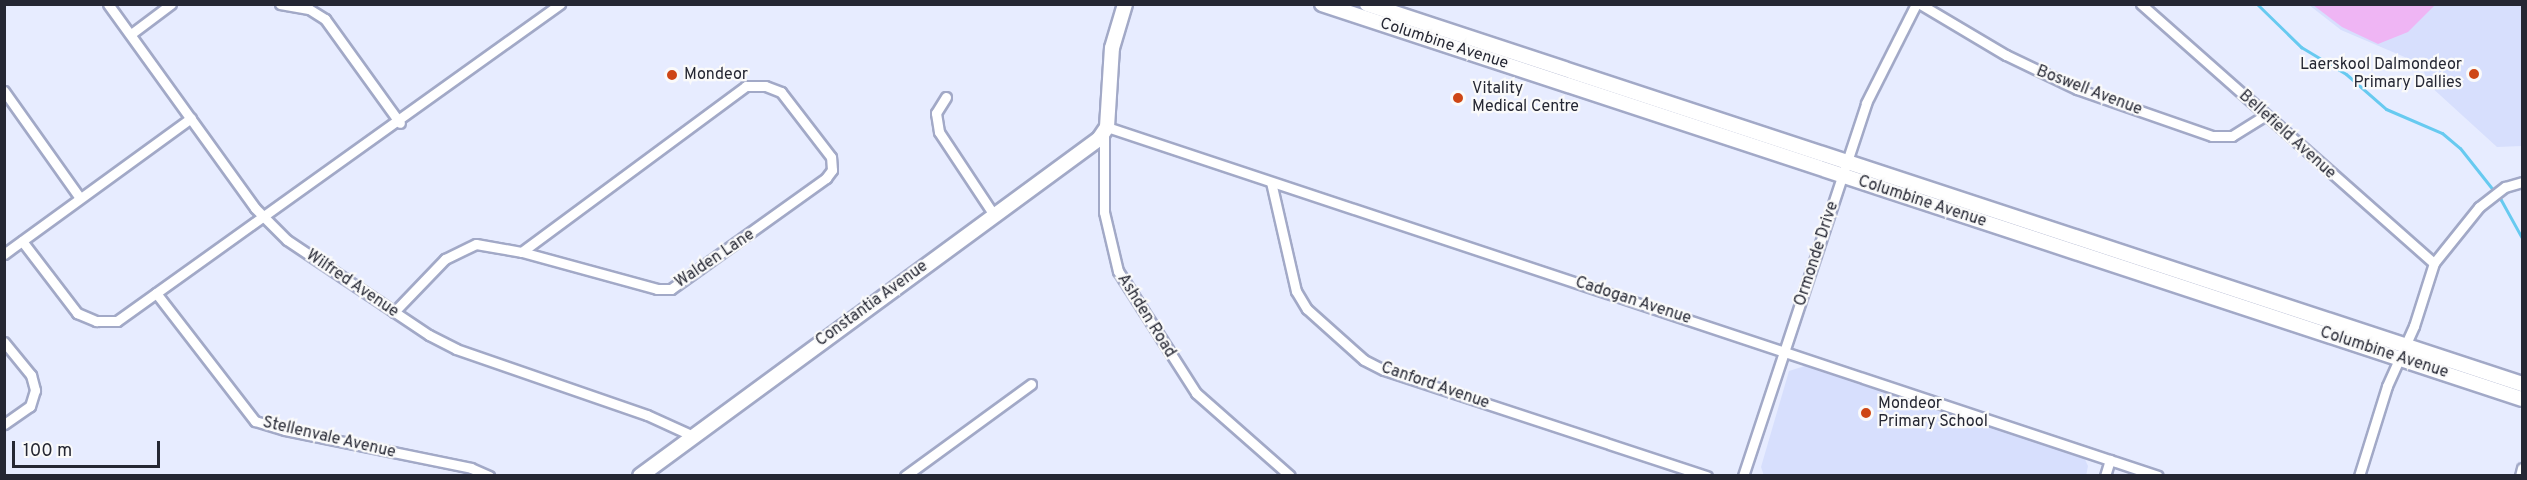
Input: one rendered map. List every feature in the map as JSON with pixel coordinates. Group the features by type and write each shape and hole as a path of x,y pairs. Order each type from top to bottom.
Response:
{"main road":[{"name":"Ashden Road","path":"1105,130 1112,48 1125,4"},
{"name":"Columbine Avenue","path":"1322,4 1494,54 1666,110 1847,162 2210,297 2523,384"},
{"name":"Columbine Avenue","path":"1367,4 1494,54"},
{"name":"Columbine Avenue","path":"1666,110 1843,176 2215,283 2523,399"},
{"name":"Constantia Avenue","path":"640,476 994,215 1105,130"},
{"path":"2210,297 2215,283"}],"street":[{"name":"Wilfred Avenue","path":"108,4 264,218 287,240 394,312 456,349 647,415 693,436"},
{"path":"131,34 171,4"},
{"path":"280,4 309,9 325,19 400,123"},
{"path":"22,241 61,296 86,318 117,321 400,123 560,4"},
{"name":"Boswell Avenue","path":"1918,4 2006,55 2077,89 2212,136 2232,136 2265,115"},
{"name":"Ormonde Drive","path":"1743,476 1873,85 1918,4"},
{"name":"Bellefield Avenue","path":"2141,4 2434,263"},
{"name":"Walden Lane","path":"394,312 430,273 460,248 488,244 657,289 671,289 682,284 831,172 831,157 816,133 785,95 771,87 756,85 739,89 522,252"},
{"path":"4,91 80,198"},
{"path":"946,97 936,113 939,132 994,215"},
{"path":"4,254 191,118"},
{"name":"Cadogan Avenue","path":"1105,130 1271,182 2158,476"},
{"name":"Ashden Road","path":"1105,130 1104,212 1118,271 1197,393 1290,476"},
{"name":"Canford Avenue","path":"1271,182 1296,291 1307,309 1364,360 1707,476"},
{"path":"2359,476 2434,263 2479,207 2505,187 2523,182"},
{"name":"Stellenvale Avenue","path":"156,294 255,421 489,476"},
{"path":"4,342 31,375 35,390 30,406 4,424"},
{"path":"905,476 1031,384"},
{"path":"2105,476 2110,460"},
{"path":"2520,476 2523,468"}],"shaded area":[{"name":"Laerskool Dalmondeor Primary Dallies","path":"2309,5 2522,5 2522,146 2497,147 2429,85 2421,64 2341,30"},
{"path":"2313,5 2435,5 2408,32 2378,44 2342,27"},
{"name":"Mondeor Primary School","path":"1808,365 2083,455 2088,466 2086,476 1764,476 1761,467 1789,371"}],"waterway":[{"path":"2257,4 2301,47 2346,74 2386,109 2442,133 2460,148 2501,200 2522,238"}],"place":[{"name":"Laerskool Dalmondeor Primary Dallies","path":"2474,74"},
{"name":"Mondeor","path":"672,75"},
{"name":"Vitality Medical Centre","path":"1458,98"},
{"name":"Mondeor Primary School","path":"1866,413"}]}
